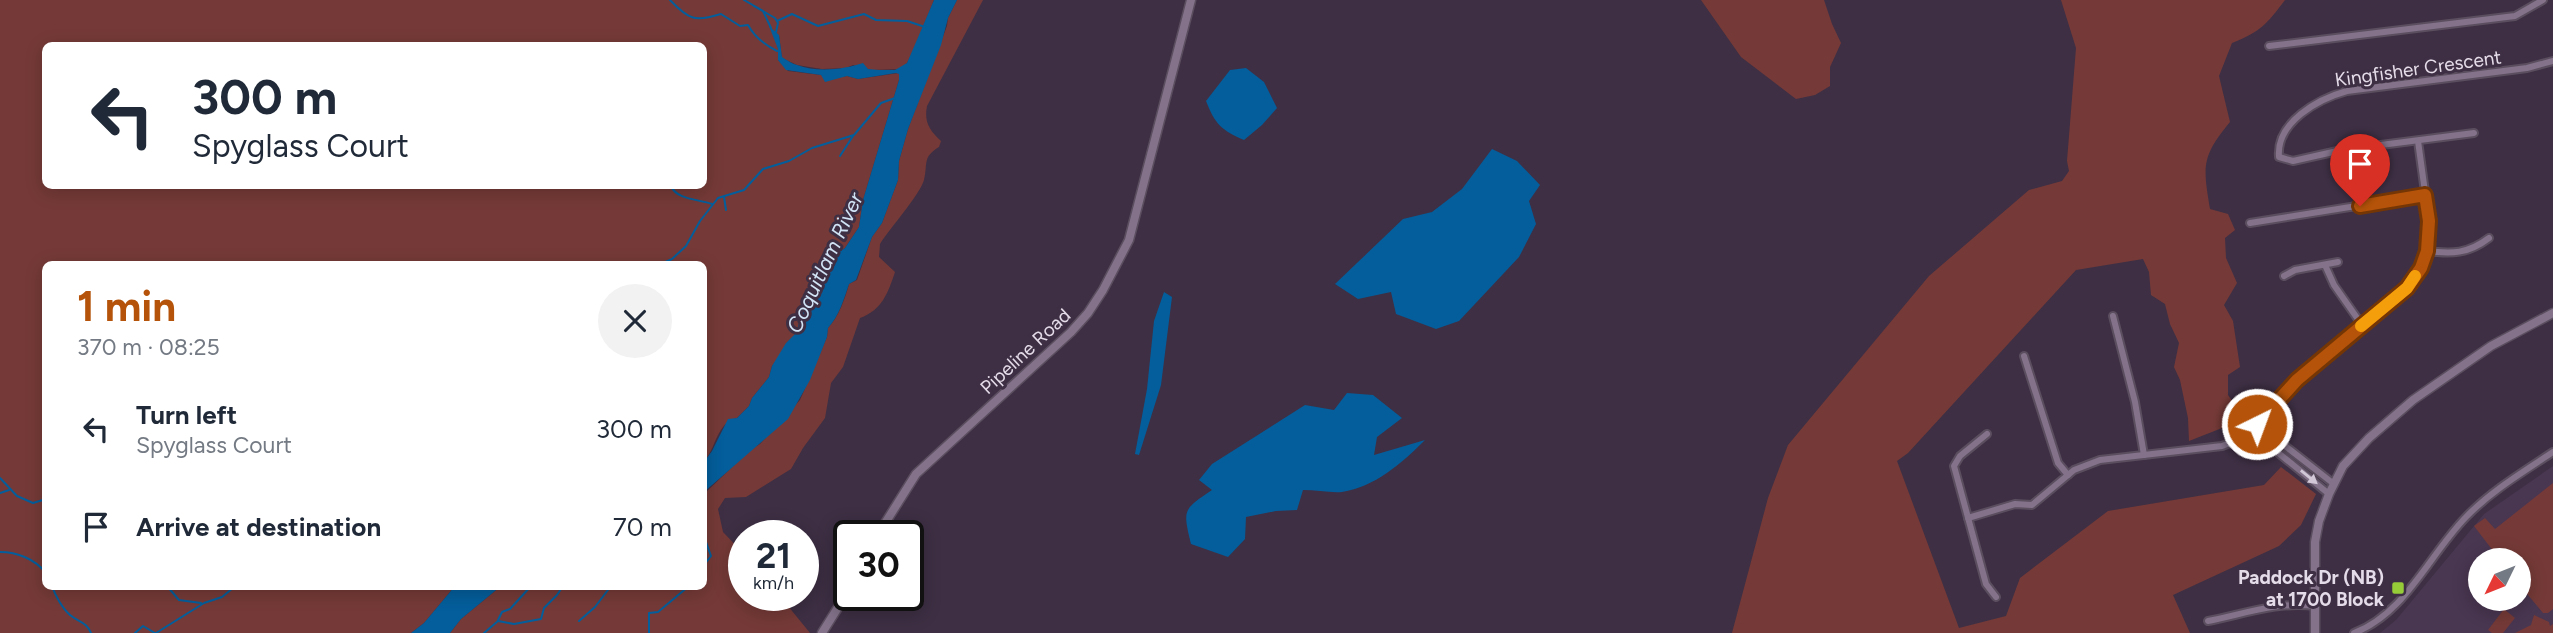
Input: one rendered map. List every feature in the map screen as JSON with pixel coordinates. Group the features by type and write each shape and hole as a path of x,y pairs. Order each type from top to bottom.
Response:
{"street":[{"name":"Pipeline Road","path":"887,520 916,474 1071,332 1103,290 1129,240 1191,0"},
{"path":"2269,46 2515,16 2543,0"},
{"name":"Kingfisher Crescent","path":"2418,141 2342,150 2293,161 2278,157 2278,146 2288,128 2309,107 2326,97 2527,68 2553,61"},
{"path":"1968,518 2015,504 2032,505 2068,475 2099,460 2222,446 2240,439 2297,380 2407,288 2421,268 2427,251 2429,221 2418,141 2474,133"},
{"path":"2250,223 2425,195"},
{"path":"2427,251 2448,254 2476,248 2489,238"},
{"path":"2284,276 2295,270 2338,262"},
{"path":"2325,265 2334,285 2362,325"},
{"path":"2315,633 2315,542 2319,521 2343,466 2369,438 2413,400 2491,346 2553,313"},
{"path":"2113,316 2135,402 2144,455"},
{"path":"2024,356 2059,463 2068,475"},
{"path":"2257,424 2334,484"},
{"path":"2250,430 2329,494"},
{"path":"1987,435 1959,456 1954,466 1986,584 1996,597"},
{"path":"2354,633 2372,626 2389,612 2465,518 2486,498 2553,452"},
{"path":"2208,621 2281,604 2315,606"},
{"path":"822,633 836,611"}],"shaded area":[{"path":"0,0 934,0 914,49 907,63 900,69 872,70 853,65 822,69 797,65 782,58 779,35 778,60 788,71 821,75 830,79 847,76 858,79 899,73 899,80 863,200 859,227 845,248 826,261 814,278 796,333 772,366 769,377 749,406 721,430 707,458 707,261 42,261 42,590 452,590 424,623 411,633 0,633"},
{"path":"957,0 983,0 927,106 927,121 941,141 939,147 928,158 924,180 916,194 880,244 879,257 895,272 887,294 874,310 860,318 843,367 831,383 825,418 791,469 746,497 725,498 718,509 723,532 728,537 728,611 792,611 810,633 450,633 461,619 496,590 707,590 707,491 750,450 760,444 800,400 827,337 828,328 841,307 849,284 857,280 872,237 882,223 898,180 899,161 908,129"},
{"path":"1701,0 1824,0 1841,43 1830,67 1830,86 1815,95 1796,99 1741,57"},
{"path":"2061,0 2285,0 2262,26 2232,43 2219,76 2230,122 2214,144 2206,162 2210,209 2228,214 2235,230 2225,238 2226,258 2237,283 2224,305 2233,321 2240,367 2228,375 2228,395 2245,419 2189,441 2188,418 2180,380 2174,367 2179,343 2165,304 2151,295 2149,272 2143,259 2076,270 1908,453 1897,461 1959,628 2006,616 2020,578 2108,511 2264,485 2281,467 2316,494 2301,525 2279,546 2173,595 2190,633 1732,633 1768,498 1788,445 1929,276 2029,190 2062,181 2069,171 2067,161 2076,48"},
{"path":"2553,466 2553,633 2380,633 2396,620 2484,514"},
{"path":"2553,483 2553,609 2548,613 2543,613 2531,599 2531,548 2491,548 2474,526 2485,518 2495,529"},
{"path":"2502,611 2515,618 2503,633 2492,633 2488,630"},
{"path":"2534,615 2549,622 2550,626 2553,624 2553,633 2515,633 2531,625"}],"water":[{"name":"Coquitlam River","path":"934,0 957,0 908,129 899,161 898,180 882,223 872,237 856,280 849,284 838,313 828,328 810,380 788,419 707,489 707,458 728,419 737,418 749,406 769,377 772,366 786,343 796,333 814,278 826,261 845,248 859,227 863,200 899,80 899,74 896,73 858,79 847,76 825,82 821,75 786,70 778,60 778,49 769,26 779,35 782,57 805,67 840,68 863,63 868,69 895,70 907,63"},
{"path":"1246,68 1264,82 1277,108 1244,140 1220,125 1206,101 1230,70"},
{"path":"1492,149 1517,161 1540,185 1529,201 1536,224 1519,257 1459,321 1436,329 1396,314 1391,292 1358,299 1335,284 1403,219 1432,212 1462,189"},
{"path":"1164,292 1172,297 1161,385 1139,455 1135,454 1147,389 1154,321"},
{"path":"1347,393 1373,395 1402,418 1377,437 1374,455 1425,440 1397,465 1366,485 1342,492 1303,490 1297,510 1246,517 1245,539 1228,557 1191,544 1187,512 1195,502 1212,490 1199,480 1212,464 1305,405 1334,410"},
{"path":"452,590 496,590 461,619 450,633 411,633 424,623"}],"waterway":[{"path":"670,0 693,18 721,14 740,26 748,25 760,40 777,51"},
{"path":"744,0 763,11 771,28"},
{"path":"754,6 775,18 778,23 776,32"},
{"path":"777,21 792,14 818,26 864,14 876,20 907,21 925,27"},
{"path":"668,261 686,246 700,221 718,198 744,190 763,169 789,161 812,148 854,135 881,103 895,98"},
{"path":"840,156 853,136"},
{"path":"673,189 683,197 712,204"},
{"path":"724,197 726,210"},
{"path":"0,478 17,496 33,503 42,500"},
{"path":"0,493 9,490"},
{"path":"707,545 711,556 707,561"},
{"path":"0,552 25,557 42,569"},
{"path":"54,590 64,609 91,633"},
{"path":"170,590 179,600 201,603"},
{"path":"156,633 231,590"},
{"path":"498,620 502,612 510,609 527,590"},
{"path":"484,633 498,621 514,624 541,619 544,608 560,590"},
{"path":"579,621 595,607 608,590"},
{"path":"649,633 649,613 658,612 684,590"},
{"path":"135,633 143,626 155,633"}],"slow traffic":[{"path":"2361,326 2407,288 2415,276"}],"place":[{"name":"Paddock Dr (NB) at 1700 Block","path":"2398,588"}],"route":[{"path":"2257,424 2297,380 2407,288 2421,268 2427,251 2429,221 2425,195 2360,206"}]}
